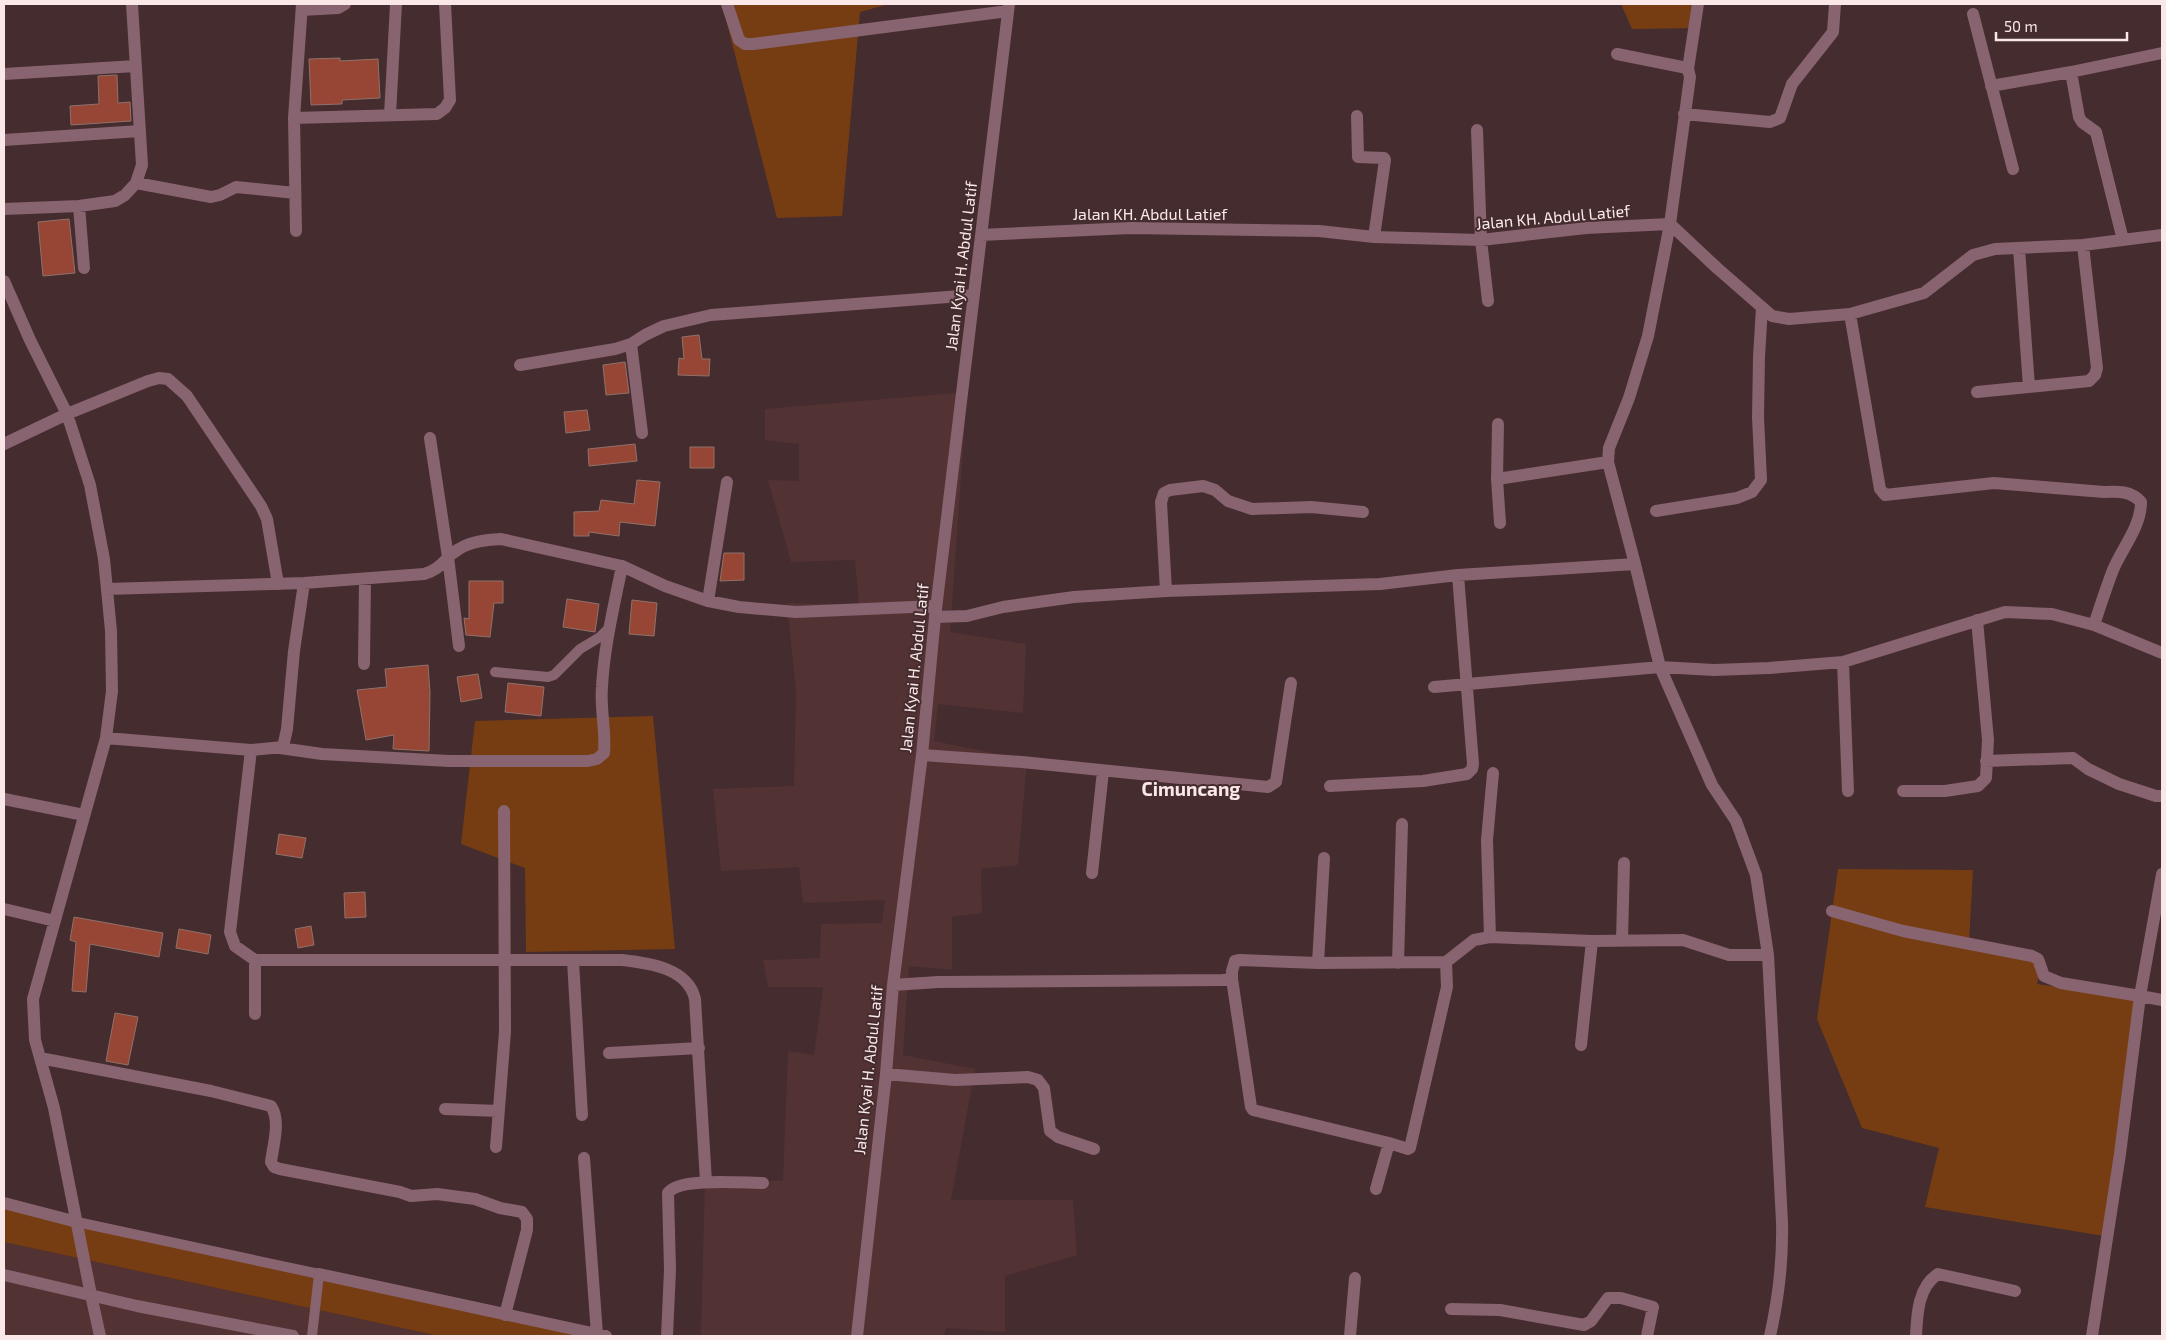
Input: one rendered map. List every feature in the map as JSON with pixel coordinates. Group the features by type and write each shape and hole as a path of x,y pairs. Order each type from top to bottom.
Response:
{"street":[{"path":"4,208 79,206 115,201 125,195 136,184 142,165 132,4"},
{"path":"296,232 294,118 302,7 338,8 345,4"},
{"path":"390,115 396,4"},
{"path":"294,118 437,114 450,100 445,4"},
{"path":"727,4 739,40 745,44 1009,7"},
{"path":"1698,4 1688,70 1690,77 1670,224 1648,336 1629,398 1609,448 1608,462 1660,667 1688,735 1712,785 1736,821 1756,875 1768,955 1783,1261 1777,1308 1770,1336"},
{"path":"1684,114 1770,122 1780,118 1792,84 1833,32 1835,4"},
{"name":"Jalan Kyai H. Abdul Latif","path":"857,1336 886,1074 893,985 922,755 935,612 1009,7"},
{"path":"1973,14 2012,169"},
{"path":"1991,86 2162,53"},
{"path":"1617,54 1682,66 1688,70"},
{"path":"4,74 136,66"},
{"path":"2070,72 2079,117 2082,122 2096,132 2123,240"},
{"path":"1357,116 1358,157 1384,158 1386,160 1374,237"},
{"path":"4,140 140,130"},
{"path":"1477,130 1481,240 1488,301"},
{"path":"136,184 211,197 236,187 295,193"},
{"path":"79,206 84,268"},
{"path":"1670,224 1772,316 1789,319 1850,314 1924,293 1973,255 1995,249 2082,245 2162,235"},
{"name":"Jalan KH. Abdul Latief","path":"981,235 1131,228 1319,232 1374,237 1481,240 1586,228 1670,224"},
{"path":"1978,392 2090,381 2095,375 2097,368 2082,245"},
{"path":"2019,248 2029,387"},
{"path":"4,281 10,307 67,414 90,485 104,559 111,631 112,691 106,738 33,1000 35,1040 54,1108 80,1223 91,1295 100,1336"},
{"path":"520,365 631,344 664,326 711,315 974,295"},
{"path":"1656,511 1737,498 1752,492 1761,480 1758,407 1762,307"},
{"path":"1850,314 1880,489 1885,495 1994,483 2118,492 2134,495 2140,502 2141,511 2114,568 2094,625"},
{"path":"631,344 642,433"},
{"path":"4,444 67,414 148,381 159,378 168,379 187,396 261,506 267,519 278,584"},
{"path":"1498,424 1497,479 1500,524"},
{"path":"430,438 459,646"},
{"path":"1497,479 1608,462"},
{"path":"708,601 727,482"},
{"path":"1166,591 1161,502 1164,493 1170,490 1203,486 1215,490 1228,501 1252,509 1310,507 1363,512"},
{"path":"107,589 304,584 424,574 436,570 458,549 484,540 501,539 622,566 665,586 708,601 748,608 796,612 935,612 967,616 1003,607 1074,596 1380,584 1458,575 1635,564"},
{"path":"106,738 251,750 280,748 322,754 449,761 553,762 597,759 604,753 602,688 610,628 622,566"},
{"path":"1330,786 1423,781 1467,774 1472,769 1474,764 1458,575"},
{"path":"364,664 365,579"},
{"path":"280,748 285,744 294,650 304,584"},
{"path":"1434,687 1660,667 1714,670 1843,662 2005,612 2052,614 2094,625 2162,653"},
{"path":"1903,791 1946,791 1978,786 1986,778 1988,740 1977,620"},
{"path":"1843,662 1848,791"},
{"path":"922,755 1022,762 1260,787 1273,785 1276,782 1291,683"},
{"path":"251,750 230,932 235,946 255,960 504,959 641,962 650,963 669,970 694,992 706,1182"},
{"path":"1986,761 2073,758 2088,769 2119,784 2156,796 2162,796"},
{"path":"1092,873 1103,771"},
{"path":"1490,937 1487,840 1493,773"},
{"path":"4,799 84,815"},
{"path":"496,1147 505,1032 504,811"},
{"path":"1398,963 1402,824"},
{"path":"1318,963 1324,858"},
{"path":"1622,940 1624,863"},
{"path":"2092,1336 2120,1154 2140,996 2162,874"},
{"path":"4,909 55,921"},
{"path":"1832,911 1903,931 2032,956 2038,959 2044,976 2061,983 2162,1000"},
{"path":"1446,962 1447,987 1410,1148 1407,1149 1254,1110 1251,1107 1232,979 1235,961 1318,963 1446,962 1474,940 1490,937 1592,941 1683,940 1728,955 1768,955"},
{"path":"1581,1045 1592,941"},
{"path":"255,960 255,1014"},
{"path":"573,961 582,1115"},
{"path":"893,985 938,982 1232,979"},
{"path":"609,1053 699,1048"},
{"path":"40,1058 211,1092 271,1106 275,1111 276,1120 271,1162 274,1167 280,1169 400,1192 411,1196 436,1194 475,1199 500,1208 522,1212 527,1219 527,1230 505,1315"},
{"path":"886,1074 955,1080 1028,1077 1038,1080 1044,1088 1050,1131 1058,1136 1094,1149"},
{"path":"445,1109 499,1110"},
{"path":"1376,1189 1389,1144"},
{"path":"319,1274 600,1336 584,1158"},
{"path":"667,1336 670,1270 668,1193 674,1187 706,1182 763,1183"},
{"path":"4,1203 80,1223"},
{"path":"1916,1336 1917,1318 1925,1286 1938,1274 2015,1291"},
{"path":"4,1275 91,1295 293,1336"},
{"path":"1350,1336 1355,1278"},
{"path":"1451,1309 1500,1310 1584,1325 1591,1321 1608,1298 1615,1297 1653,1307 1647,1336"}],"lane":[{"path":"495,672 548,677 554,675 580,649 600,637 610,628"},
{"path":"80,1223 319,1274 312,1336"}],"shaded area":[{"path":"722,4 889,4 860,12 842,216 777,218"},
{"path":"1621,4 1700,4 1699,28 1632,29"},
{"path":"967,392 950,632 1026,644 1023,713 938,704 934,741 1027,760 1018,865 981,869 982,913 952,917 952,970 909,966 903,1055 975,1069 951,1200 1073,1200 1077,1255 1005,1276 1005,1332 946,1328 944,1336 701,1336 705,1179 783,1181 788,1051 814,1055 823,987 768,987 763,960 820,958 821,924 882,923 885,900 803,903 799,867 721,871 713,789 794,786 796,692 787,603 859,605 855,560 791,562 768,480 799,481 799,444 765,440 765,409"},
{"path":"653,716 675,949 526,952 525,868 461,844 475,721"},
{"path":"1838,869 1973,870 1969,942 2043,956 2037,984 2145,1000 2104,1236 1925,1207 1939,1148 1862,1128 1817,1019"},
{"path":"4,1204 599,1336 439,1336 4,1242"},
{"path":"4,1242 439,1336 4,1336"}],"building":[{"path":"340,58 340,61 378,59 380,98 342,100 342,104 311,105 309,59"},
{"path":"117,75 118,103 130,102 131,121 71,125 70,106 99,104 98,76"},
{"path":"69,219 75,273 43,276 38,222"},
{"path":"699,335 702,359 710,359 709,376 678,375 679,358 684,359 682,337"},
{"path":"625,362 629,393 606,395 603,365"},
{"path":"587,410 590,430 566,433 564,412"},
{"path":"635,444 637,461 589,466 588,449"},
{"path":"690,447 714,447 714,468 690,468"},
{"path":"637,480 660,482 655,526 620,522 619,536 589,532 589,536 574,536 574,512 599,511 601,500 634,504"},
{"path":"724,553 744,553 744,580 720,581"},
{"path":"469,581 503,581 503,603 494,603 490,637 466,635 464,618 469,619"},
{"path":"567,599 599,604 595,632 563,627"},
{"path":"632,600 657,603 654,636 629,634"},
{"path":"428,665 430,692 429,751 393,749 394,735 366,740 357,690 387,687 385,669"},
{"path":"478,674 482,698 461,702 457,677"},
{"path":"508,683 544,687 541,716 505,712"},
{"path":"279,834 306,838 302,858 276,854"},
{"path":"365,892 366,917 345,918 344,893"},
{"path":"74,917 163,933 159,957 90,944 86,992 72,991 76,942 70,940"},
{"path":"311,926 314,945 298,948 295,929"},
{"path":"179,929 211,935 208,954 176,948"},
{"path":"115,1013 138,1017 128,1065 106,1061"}],"district":[{"name":"Cimuncang","path":"1191,789"}]}
